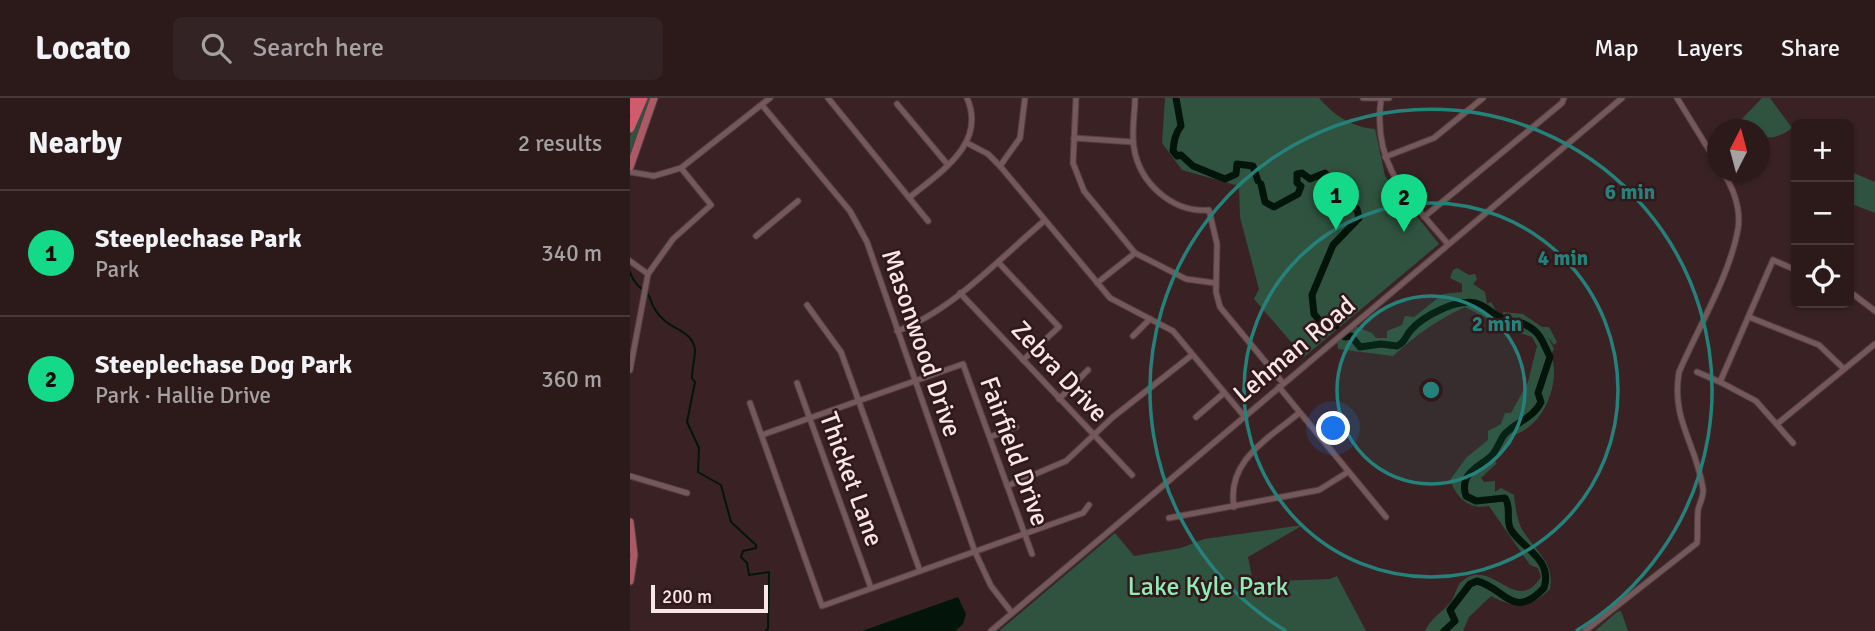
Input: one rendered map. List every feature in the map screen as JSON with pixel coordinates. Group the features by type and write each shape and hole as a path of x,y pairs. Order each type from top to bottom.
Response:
{"highway":[{"path":"630,111 635,98"},
{"path":"630,128 643,98"}],"main road":[{"path":"630,167 654,98"},
{"path":"630,522 634,555 630,581"}],"street":[{"path":"630,172 654,176 681,167 771,98"},
{"path":"828,98 928,221"},
{"path":"910,197 948,165 967,143 972,114 967,98"},
{"path":"1000,166 1020,138 1025,98"},
{"path":"1076,98 1073,163 1076,178 1135,253 1186,279 1215,282"},
{"path":"1135,98 1133,142 1138,163 1165,198 1183,209 1209,210 1217,244 1217,300 1224,315 1281,385 1299,413 1386,517"},
{"path":"1363,98 1389,98"},
{"path":"1385,157 1434,138 1483,98"},
{"path":"1424,217 1562,103 1564,98"},
{"name":"Lehman Road","path":"991,631 1622,98"},
{"path":"1677,98 1707,147"},
{"path":"1381,100 1379,130 1385,157 1397,185 1448,244"},
{"path":"897,104 948,165"},
{"name":"Masonwood Drive","path":"762,105 850,211 867,242 975,552 991,586 1012,613"},
{"path":"1074,138 1133,142"},
{"path":"967,143 988,154 1000,166 1110,298 1173,331 1244,416"},
{"path":"630,370 643,288 648,274 673,239 710,205 681,167"},
{"path":"1585,631 1697,543 1698,511 1704,493 1691,438 1679,417 1677,388 1679,372 1724,270 1738,228 1737,203 1728,182"},
{"path":"756,236 798,201"},
{"path":"897,331 925,320 1044,221"},
{"path":"1097,283 1135,253"},
{"path":"1720,382 1773,260 1791,268"},
{"path":"630,261 648,274"},
{"path":"998,262 1059,327 1023,360"},
{"name":"Zebra Drive","path":"960,293 1132,475"},
{"path":"1854,295 1875,311"},
{"path":"807,305 837,344 920,571"},
{"path":"1748,317 1819,345 1844,369"},
{"path":"1133,336 1150,319"},
{"path":"630,322 637,324"},
{"path":"1777,424 1875,344"},
{"path":"1007,486 1055,468 1192,355"},
{"name":"Fairfield Drive","path":"762,435 963,364 1032,555"},
{"path":"1059,399 1088,370"},
{"path":"1697,372 1756,401 1793,443"},
{"name":"Thicket Lane","path":"797,383 871,589"},
{"path":"1196,417 1224,393"},
{"path":"750,403 822,606 1083,513 1089,505"},
{"path":"1234,507 1233,486 1238,467 1299,413"},
{"path":"990,436 1016,427"},
{"path":"1169,518 1319,490 1348,472"},
{"path":"630,476 687,493"}],"green space":[{"path":"645,98 651,98 630,153 630,136"},
{"path":"1165,98 1319,98 1344,120 1375,129 1385,176 1439,244 1304,357 1254,299 1259,289 1240,217 1239,186 1182,170 1162,143"},
{"path":"1762,98 1770,98 1791,129 1770,137 1770,119 1742,119"},
{"path":"1854,173 1875,182 1875,213 1854,205"},
{"path":"1457,268 1469,275 1475,274 1477,279 1473,284 1485,292 1487,304 1491,302 1498,314 1504,317 1503,312 1523,314 1542,327 1549,327 1557,342 1554,345 1548,337 1554,349 1551,354 1554,377 1548,401 1542,412 1525,430 1514,435 1511,444 1498,455 1493,452 1490,457 1497,463 1481,478 1484,482 1495,481 1495,492 1501,488 1514,495 1521,527 1547,564 1551,580 1550,589 1529,603 1515,605 1491,596 1469,617 1463,631 1425,631 1450,603 1460,583 1471,576 1482,575 1522,591 1531,588 1541,577 1538,568 1530,565 1489,506 1475,506 1465,501 1450,480 1467,457 1488,440 1488,431 1501,424 1505,413 1511,413 1528,382 1537,346 1532,337 1506,328 1465,307 1427,328 1393,356 1338,349 1337,338 1352,325 1372,333 1376,338 1387,338 1387,331 1402,325 1405,316 1414,317 1443,294 1462,292 1462,284 1450,278 1453,270"},
{"name":"Lake Kyle Park","path":"1303,525 1248,557 1253,582 1330,579 1337,576 1366,631 999,631 1115,533 1134,556 1181,548 1204,539"},
{"path":"1621,611 1628,631 1595,631 1617,612"}],"shaded area":[{"path":"958,597 966,614 963,624 955,631 862,631"}],"waterway":[{"path":"1176,98 1181,126 1173,151 1177,156 1181,155 1193,166 1225,179 1236,174 1237,164 1253,166 1258,181"},
{"path":"1261,184 1265,202 1274,207 1298,194 1301,186 1297,183 1297,174 1302,173 1310,179 1325,173 1345,203 1357,209 1359,218 1333,245 1312,295 1314,314 1320,321 1336,326"},
{"path":"630,272 659,315 687,335 694,344 692,378 695,382 687,422 699,448 698,472 721,485 731,522 756,545 756,548 743,551 741,557 747,563 749,575 769,572 768,629 765,631"},
{"path":"1345,337 1351,336 1360,347 1381,344 1397,346 1416,325 1432,314 1467,302 1483,306 1506,320 1530,327 1540,338 1550,357 1538,393 1541,402 1538,408 1504,435 1491,456 1467,477 1464,489 1466,496 1476,501 1505,498 1511,530 1541,562 1546,578 1544,588 1524,602 1517,602 1477,581 1470,584 1450,610 1455,621 1444,631"}],"place":[{"name":"Steeplechase Park","path":"1336,230"},
{"name":"Steeplechase Dog Park","path":"1404,232"}]}
